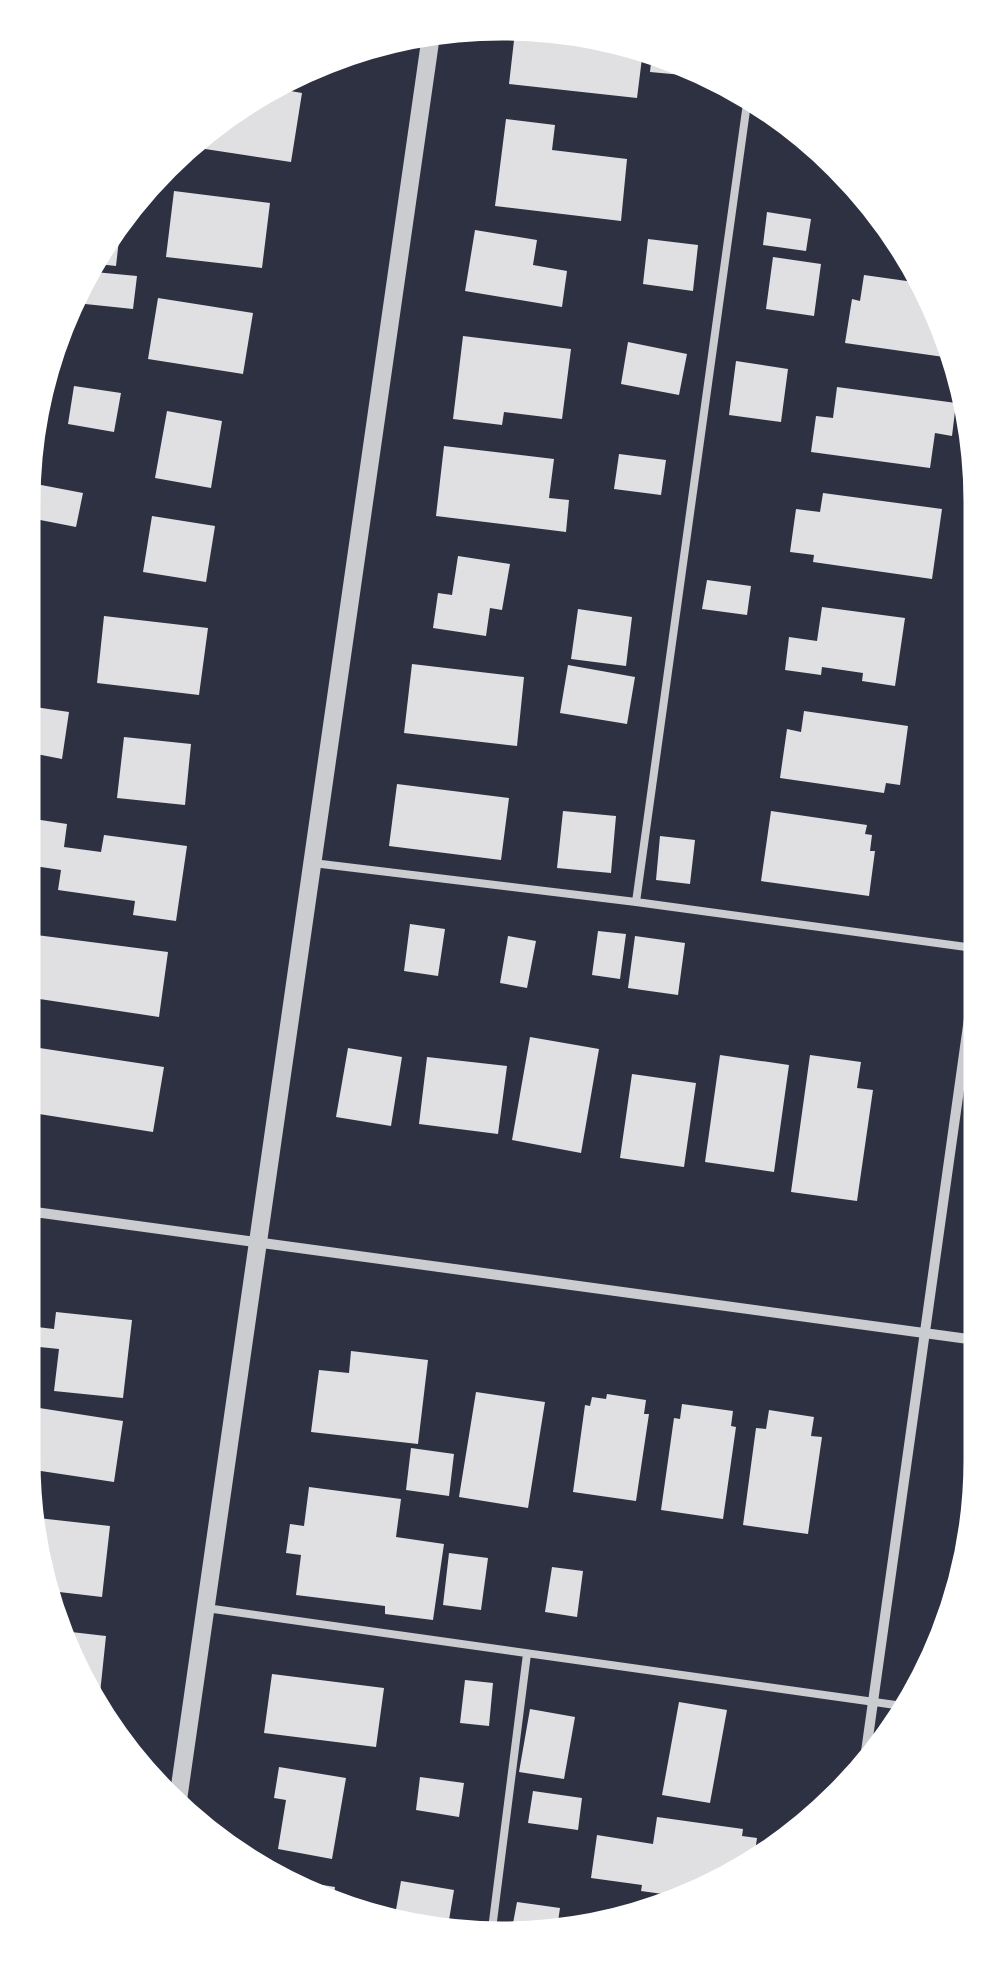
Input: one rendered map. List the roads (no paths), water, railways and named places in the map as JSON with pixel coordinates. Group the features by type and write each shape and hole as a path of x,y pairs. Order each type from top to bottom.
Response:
{"street":[{"path":"179,1793 430,43"},
{"path":"866,1748 966,1045"},
{"path":"38,1212 966,1339"}],"lane":[{"path":"636,902 746,108"},
{"path":"313,862 966,947"},
{"path":"206,1608 896,1705"},
{"path":"493,1924 526,1654"}]}
